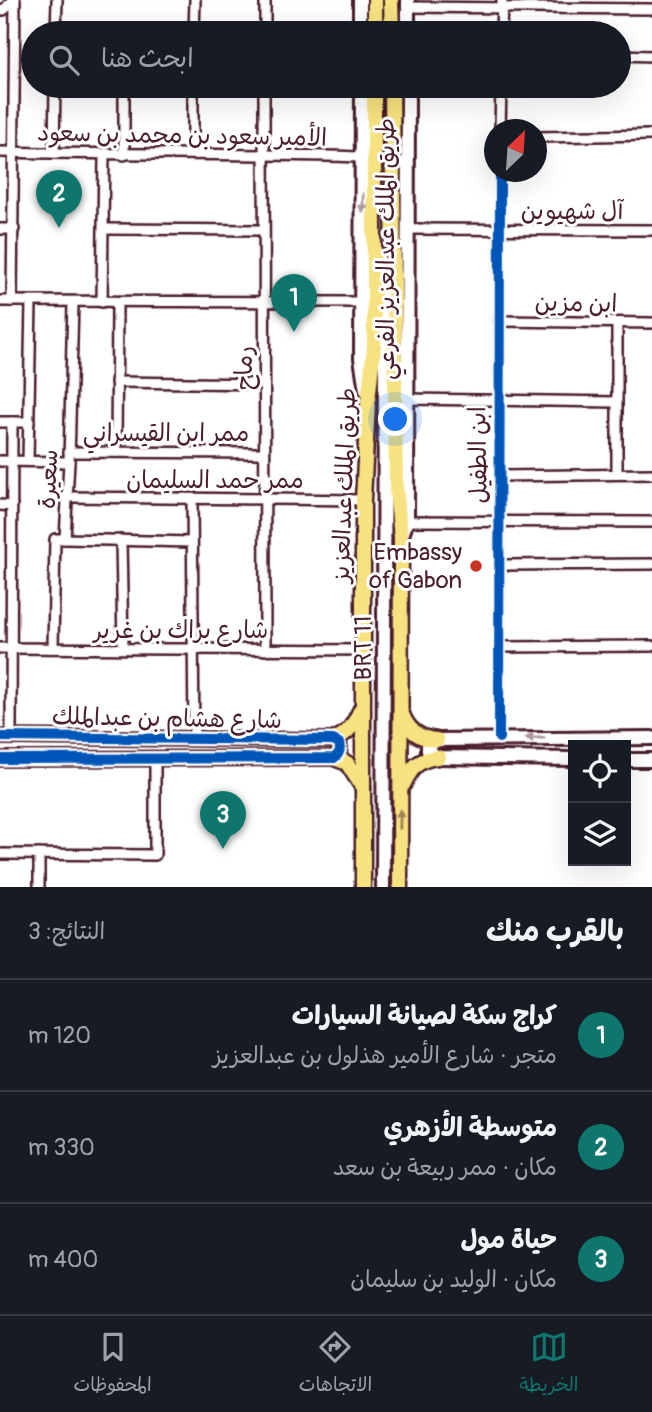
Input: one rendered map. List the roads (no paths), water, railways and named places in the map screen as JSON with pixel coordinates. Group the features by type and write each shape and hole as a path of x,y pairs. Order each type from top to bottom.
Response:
{"main road":[{"path":"375,0 375,21"},
{"path":"391,0 392,21"},
{"name":"طريق الملك عبدالعزيز","path":"363,887 363,500 374,346 375,240 370,98"},
{"name":"طريق الملك عبدالعزيز","path":"392,98 396,488 401,538 400,887"},
{"path":"333,740 344,736 350,730 363,705"},
{"path":"400,707 405,723 411,731 421,737 437,740"},
{"path":"401,790 412,767 424,760 438,757"},
{"path":"334,758 347,762 364,791"}],"street":[{"path":"0,10 4,10 13,0"},
{"path":"12,301 13,0"},
{"path":"56,21 57,0"},
{"path":"194,21 195,0"},
{"path":"265,0 265,21"},
{"path":"360,0 360,21"},
{"path":"501,3 502,21"},
{"path":"408,4 493,9 501,3 652,9"},
{"path":"631,55 652,56"},
{"path":"54,153 55,98"},
{"path":"124,98 124,155"},
{"path":"193,98 193,154"},
{"name":"رماح","path":"264,98 265,650"},
{"name":"طريق الملك عبدالعزيز الفرعي","path":"368,401 361,358 363,157 369,98"},
{"name":"طريق الملك عبدالعزيز الفرعي","path":"401,538 407,521 408,98"},
{"path":"500,119 501,98"},
{"path":"547,137 652,135"},
{"name":"الأمير سعود بن محمد بن سعود","path":"0,152 363,157"},
{"path":"102,302 104,155"},
{"name":"ابن الطفيل","path":"499,738 500,182"},
{"path":"0,229 13,229"},
{"path":"104,229 263,230"},
{"name":"آل شهيوين","path":"408,229 652,230"},
{"name":"BRT 11","path":"375,240 383,288 386,367"},
{"name":"BRT 11","path":"383,887 386,367 388,301 391,288 395,285"},
{"path":"0,301 362,302"},
{"path":"28,461 31,302"},
{"name":"سعيرة","path":"53,648 55,539 65,539 73,302"},
{"path":"116,452 117,302"},
{"name":"ابن مزين","path":"499,321 652,323"},
{"path":"617,324 617,474"},
{"path":"117,383 263,384"},
{"path":"407,399 616,402"},
{"path":"0,422 29,422"},
{"path":"6,737 11,649 12,422"},
{"name":"ممر ابن القيسراني","path":"0,461 28,461 116,452 263,453"},
{"path":"500,476 652,474"},
{"name":"ممر حمد السليمان","path":"66,497 363,500"},
{"path":"192,499 191,650 194,740"},
{"path":"0,505 12,506"},
{"path":"407,521 652,522"},
{"path":"65,539 191,542"},
{"path":"121,540 122,648"},
{"path":"499,565 652,564"},
{"path":"499,646 652,646"},
{"name":"شارع براك بن غرير","path":"0,648 363,650"},
{"name":"شارع هشام بن عبدالملك","path":"6,737 333,740"},
{"path":"568,759 438,757 428,749 430,743 437,740 652,738"},
{"path":"333,740 339,743 341,748 334,758"},
{"name":"شارع هشام بن عبدالملك","path":"0,759 334,758"},
{"path":"0,854 155,855 155,760"},
{"path":"631,760 652,760"},
{"path":"38,887 39,854"}],"place":[{"name":"متوسطة الأزهري","path":"59,228"},
{"name":"كراج سكة لصيانة السيارات","path":"294,332"},
{"name":"Embassy of Gabon","path":"476,566"},
{"name":"حياة مول","path":"223,849"}]}
